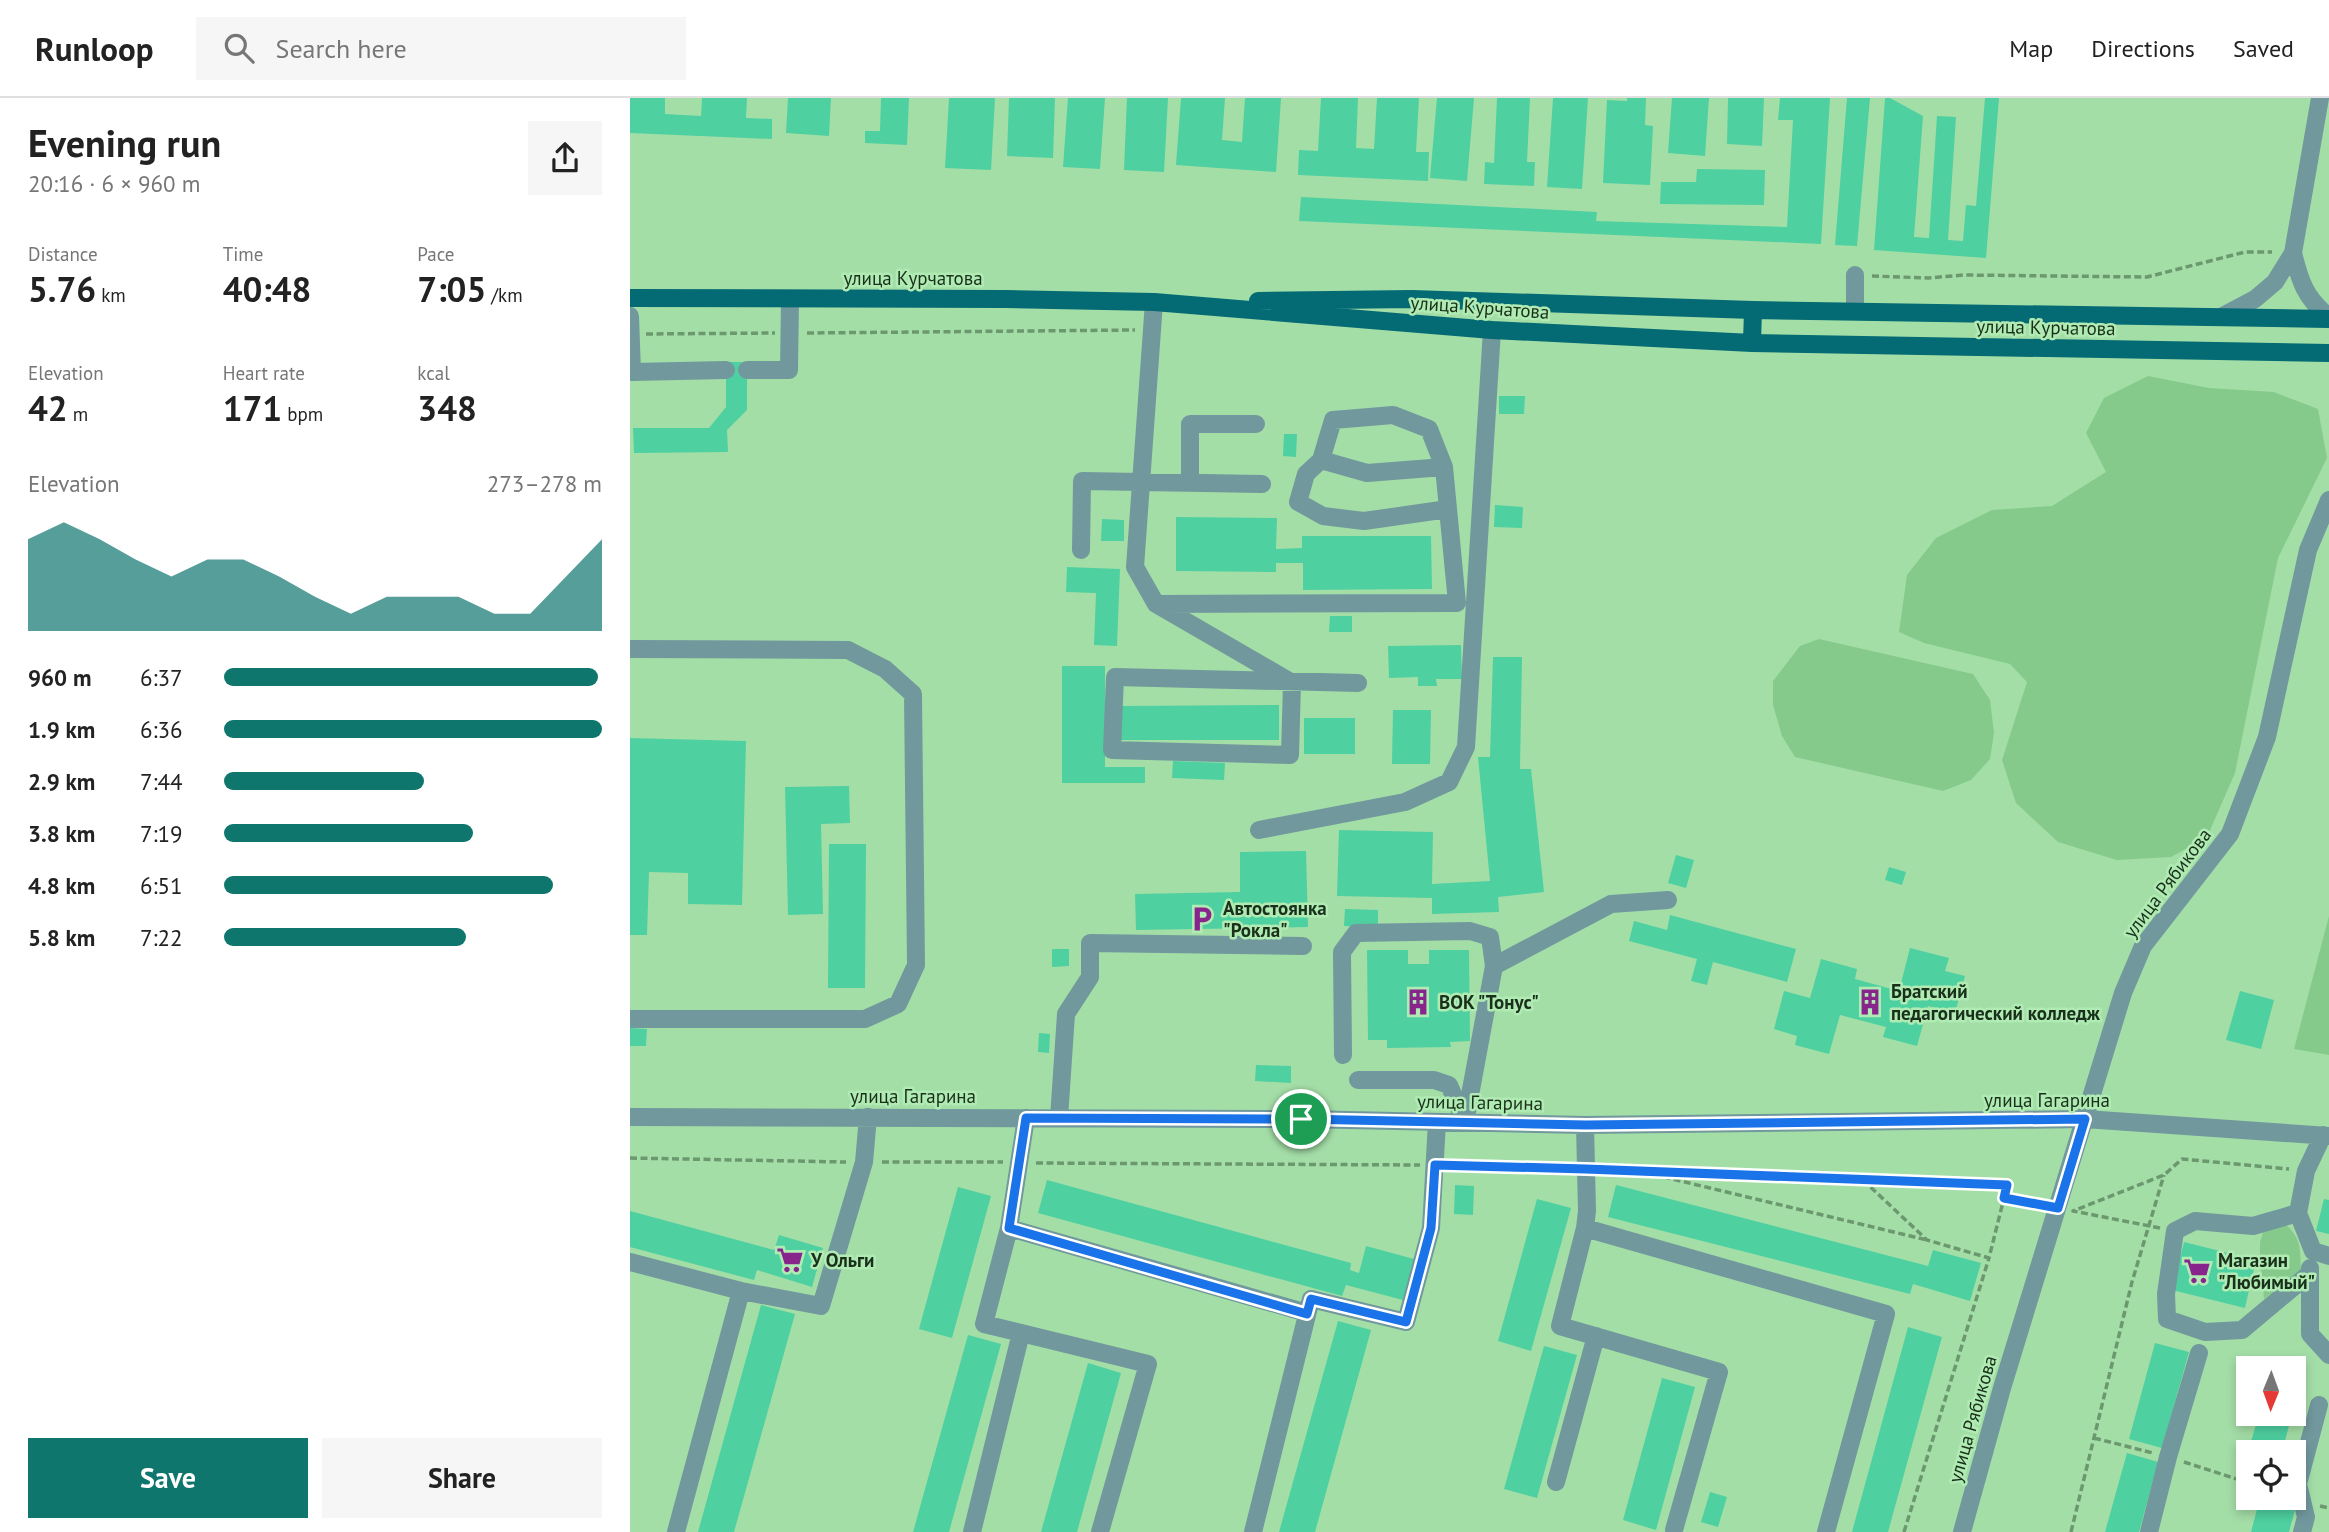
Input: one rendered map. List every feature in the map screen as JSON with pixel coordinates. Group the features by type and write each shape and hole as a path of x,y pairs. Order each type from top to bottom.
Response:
{"main road":[{"name":"улица Курчатова","path":"630,298 1154,302 1492,330 1752,343 2329,353"},
{"path":"1154,302 1412,299 1753,310 2329,318"},
{"path":"1752,343 1753,310"}],"street":[{"path":"2221,317 2255,299 2275,282 2293,253 2320,98"},
{"path":"2293,253 2307,294 2314,305 2329,318"},
{"path":"1855,275 1855,311"},
{"path":"747,370 789,370 790,300"},
{"path":"1154,302 1135,566 1156,604 1292,683"},
{"path":"630,316 632,372 726,370"},
{"path":"1259,830 1405,803 1449,782 1466,747 1492,330"},
{"path":"1156,604 1457,603 1444,467 1429,429 1393,415 1333,420 1321,460 1306,474 1298,502 1323,516 1364,521 1448,509"},
{"path":"1190,482 1190,424 1256,424"},
{"path":"1321,460 1367,473 1444,467"},
{"path":"1081,550 1082,481 1262,484"},
{"name":"улица Рябикова","path":"1962,1532 2002,1388 2066,1210 2085,1119 2123,993 2143,946 2230,834 2267,737 2308,550 2329,500"},
{"path":"630,649 848,650 885,668 913,694 916,965 898,1004 865,1019 630,1019"},
{"path":"1292,683 1290,755 1112,750 1115,677 1357,683"},
{"path":"1494,966 1611,904 1668,900"},
{"path":"1343,1055 1342,952 1356,933 1470,931 1490,937 1494,966 1465,1122"},
{"path":"1059,1118 1066,1014 1090,977 1090,943 1303,946"},
{"path":"1358,1080 1434,1080 1449,1085 1465,1122"},
{"name":"улица Гагарина","path":"630,1117 1059,1118 1586,1125 2085,1119 2326,1136"},
{"path":"630,1262 741,1292 821,1306 864,1162 868,1117"},
{"path":"1026,1118 1009,1228 984,1324 1148,1364 1100,1532"},
{"path":"1253,1532 1311,1299 1406,1322 1431,1228 1437,1122"},
{"path":"1586,1125 1585,1228 1560,1326 1719,1372 1674,1530"},
{"path":"2298,1213 2253,1226 2194,1221 2175,1231 2166,1294 2167,1319 2205,1332 2242,1330 2309,1274 2321,1254 2298,1213 2306,1171 2326,1136"},
{"path":"1009,1228 1307,1314"},
{"path":"1585,1228 1886,1314 1826,1532"},
{"path":"2309,1274 2310,1334 2329,1355"},
{"path":"676,1532 741,1292"},
{"path":"972,1532 1021,1333"},
{"path":"1556,1482 1596,1336"},
{"path":"2149,1532 2199,1353"},
{"path":"2302,1532 2305,1517 2298,1484 2319,1405"}],"path":[{"path":"1855,275 1928,278 1964,275 2147,277 2245,252 2272,252"},
{"path":"631,334 1152,330"},
{"path":"630,1158 1435,1165 2007,1185 1989,1258 1905,1532"},
{"path":"2066,1210 2164,1175 2182,1158 2306,1171"},
{"path":"1635,1171 1927,1240 1989,1258"},
{"path":"2071,1532 2132,1283 2164,1175"},
{"path":"1863,1180 1927,1240"},
{"path":"2004,1198 2150,1226"}],"green space":[{"path":"2148,376 2209,388 2274,392 2318,409 2327,458 2278,558 2235,773 2207,837 2171,857 2117,860 2058,842 2016,803 2002,760 2027,682 2010,664 1924,643 1899,632 1907,575 1936,538 1992,510 2052,506 2106,472 2086,433 2104,398"},
{"path":"1819,639 1973,674 1990,700 1994,733 1990,759 1971,780 1943,791 1795,757 1782,736 1773,705 1773,681 1800,646"},
{"path":"2329,916 2329,1055 2294,1049"},
{"path":"2284,1223 2297,1239 2301,1271 2264,1299 2260,1242 2264,1229"}],"building":[{"path":"630,98 665,98 665,114 701,116 702,98 747,98 746,118 772,119 772,139 630,133"},
{"path":"788,98 831,98 829,136 786,133"},
{"path":"881,98 909,98 907,145 865,143 865,131 880,131"},
{"path":"949,98 995,98 991,170 945,168"},
{"path":"1009,98 1055,98 1053,158 1007,156"},
{"path":"1068,98 1105,98 1100,169 1063,167"},
{"path":"1127,98 1168,98 1164,172 1124,170"},
{"path":"1181,98 1225,98 1222,140 1242,142 1245,98 1281,98 1276,172 1176,165"},
{"path":"1321,98 1358,98 1356,148 1374,149 1377,98 1419,98 1416,152 1429,152 1428,181 1298,175 1299,150 1318,151"},
{"path":"1437,98 1474,98 1467,181 1430,178"},
{"path":"1497,98 1530,98 1527,162 1535,162 1534,186 1484,184 1485,162 1494,163"},
{"path":"1553,98 1588,98 1582,189 1547,187"},
{"path":"1627,98 1646,98 1645,125 1653,126 1650,185 1603,183 1607,100 1627,101"},
{"path":"1672,98 1709,98 1705,156 1668,153"},
{"path":"1728,98 1764,98 1762,146 1727,144"},
{"path":"1780,98 1830,98 1821,244 1299,221 1301,197 1597,212 1596,221 1787,227 1793,120 1778,120"},
{"path":"1847,98 1870,98 1857,246 1835,245"},
{"path":"1885,98 1890,98 1923,116 1914,237 1929,238 1937,116 1956,117 1948,240 1963,241 1966,205 1976,206 1985,98 1999,98 1986,258 1874,250"},
{"path":"1697,169 1765,170 1764,205 1660,204 1661,182 1696,182"},
{"path":"726,362 747,362 747,410 727,430 728,452 634,453 633,428 709,428 726,407"},
{"path":"1499,396 1525,396 1524,414 1499,414"},
{"path":"1284,434 1297,434 1296,457 1283,456"},
{"path":"1495,505 1523,507 1522,528 1494,527"},
{"path":"1176,517 1277,518 1276,549 1302,548 1302,536 1431,536 1432,589 1303,590 1303,563 1276,563 1276,572 1176,571"},
{"path":"1102,519 1124,520 1124,541 1101,541"},
{"path":"1067,567 1120,569 1117,646 1094,645 1096,593 1066,592"},
{"path":"1330,616 1352,616 1352,632 1329,632"},
{"path":"1461,645 1462,679 1436,679 1437,686 1418,686 1418,677 1389,678 1388,646"},
{"path":"1493,657 1522,657 1520,769 1531,769 1544,892 1498,897 1499,912 1432,914 1432,898 1337,896 1339,830 1433,832 1432,884 1490,881 1478,757 1490,757"},
{"path":"1062,666 1105,666 1105,767 1145,767 1145,783 1062,783"},
{"path":"1279,705 1279,740 1119,740 1119,706"},
{"path":"1393,710 1431,710 1430,764 1392,764"},
{"path":"1304,718 1355,718 1355,754 1304,754"},
{"path":"630,738 746,741 742,905 688,904 688,873 649,872 647,935 630,935"},
{"path":"1173,761 1225,763 1224,780 1172,778"},
{"path":"849,786 850,823 821,824 823,914 788,915 785,787"},
{"path":"829,844 866,844 865,988 828,988"},
{"path":"1306,851 1308,927 1136,930 1135,894 1240,892 1240,852"},
{"path":"1676,855 1694,860 1686,888 1668,883"},
{"path":"1889,867 1906,872 1902,885 1885,880"},
{"path":"1345,909 1378,910 1378,927 1344,926"},
{"path":"1670,915 1796,949 1787,982 1713,962 1707,985 1691,981 1697,959 1629,941 1634,921 1667,930"},
{"name":"Братский педагогический колледж","path":"1910,948 1949,958 1945,971 1965,976 1955,1013 1928,1006 1917,1046 1883,1037 1886,1027 1840,1015 1829,1054 1795,1045 1797,1036 1774,1029 1784,991 1810,998 1821,959 1857,969 1855,979 1899,991"},
{"path":"1052,949 1069,949 1069,966 1052,967"},
{"name":"ВОК \"Тонус\"","path":"1367,950 1408,950 1408,964 1429,964 1429,950 1469,950 1470,1041 1450,1042 1451,1047 1387,1048 1387,1040 1368,1040"},
{"path":"2240,991 2274,1000 2261,1049 2226,1040"},
{"path":"630,1028 647,1029 646,1046 630,1046"},
{"path":"1039,1033 1050,1034 1049,1053 1038,1052"},
{"path":"1256,1065 1291,1066 1291,1083 1255,1081"},
{"path":"1047,1180 1351,1263 1350,1270 1359,1273 1366,1246 1414,1259 1403,1300 1346,1285 1342,1296 1038,1213"},
{"path":"1455,1185 1474,1186 1473,1215 1454,1214"},
{"path":"1616,1185 1928,1266 1933,1250 1981,1263 1970,1301 1913,1284 1910,1294 1608,1217"},
{"path":"958,1187 991,1196 952,1338 919,1329"},
{"path":"1537,1199 1571,1208 1531,1351 1498,1341"},
{"path":"2324,1199 2329,1200 2329,1234 2316,1231"},
{"path":"630,1211 774,1250 779,1235 823,1248 812,1287 757,1270 754,1280 630,1247"},
{"path":"2184,1242 2256,1260 2245,1308 2172,1290"},
{"path":"761,1305 795,1314 734,1532 698,1532"},
{"path":"1338,1321 1371,1330 1315,1532 1279,1532"},
{"path":"1908,1327 1942,1337 1888,1532 1852,1532"},
{"path":"968,1335 1001,1344 949,1532 913,1532"},
{"path":"2155,1343 2189,1352 2162,1448 2129,1439"},
{"path":"1544,1346 1577,1355 1537,1498 1504,1489"},
{"path":"1088,1363 1121,1373 1077,1532 1041,1532"},
{"path":"1662,1378 1695,1387 1656,1530 1623,1520"},
{"path":"2256,1426 2289,1426 2285,1440 2251,1440"},
{"path":"2127,1453 2158,1462 2139,1532 2105,1532"},
{"path":"1710,1492 1727,1497 1718,1527 1701,1522"},
{"path":"2257,1510 2295,1510 2289,1532 2251,1532"}],"place":[{"name":"Автостоянка \"Рокла\"","path":"1202,919"},
{"name":"ВОК \"Тонус\"","path":"1418,1002"},
{"name":"Братский педагогический колледж","path":"1870,1002"},
{"name":"У Ольги","path":"790,1260"},
{"name":"Магазин \"Любимый\"","path":"2197,1271"}],"route":[{"path":"1026,1118 1301,1119 1586,1125 2085,1119 2058,1208 2004,1198 2007,1185 1435,1165 1431,1228 1406,1322 1311,1299 1307,1314 1009,1228 1026,1118"}]}
